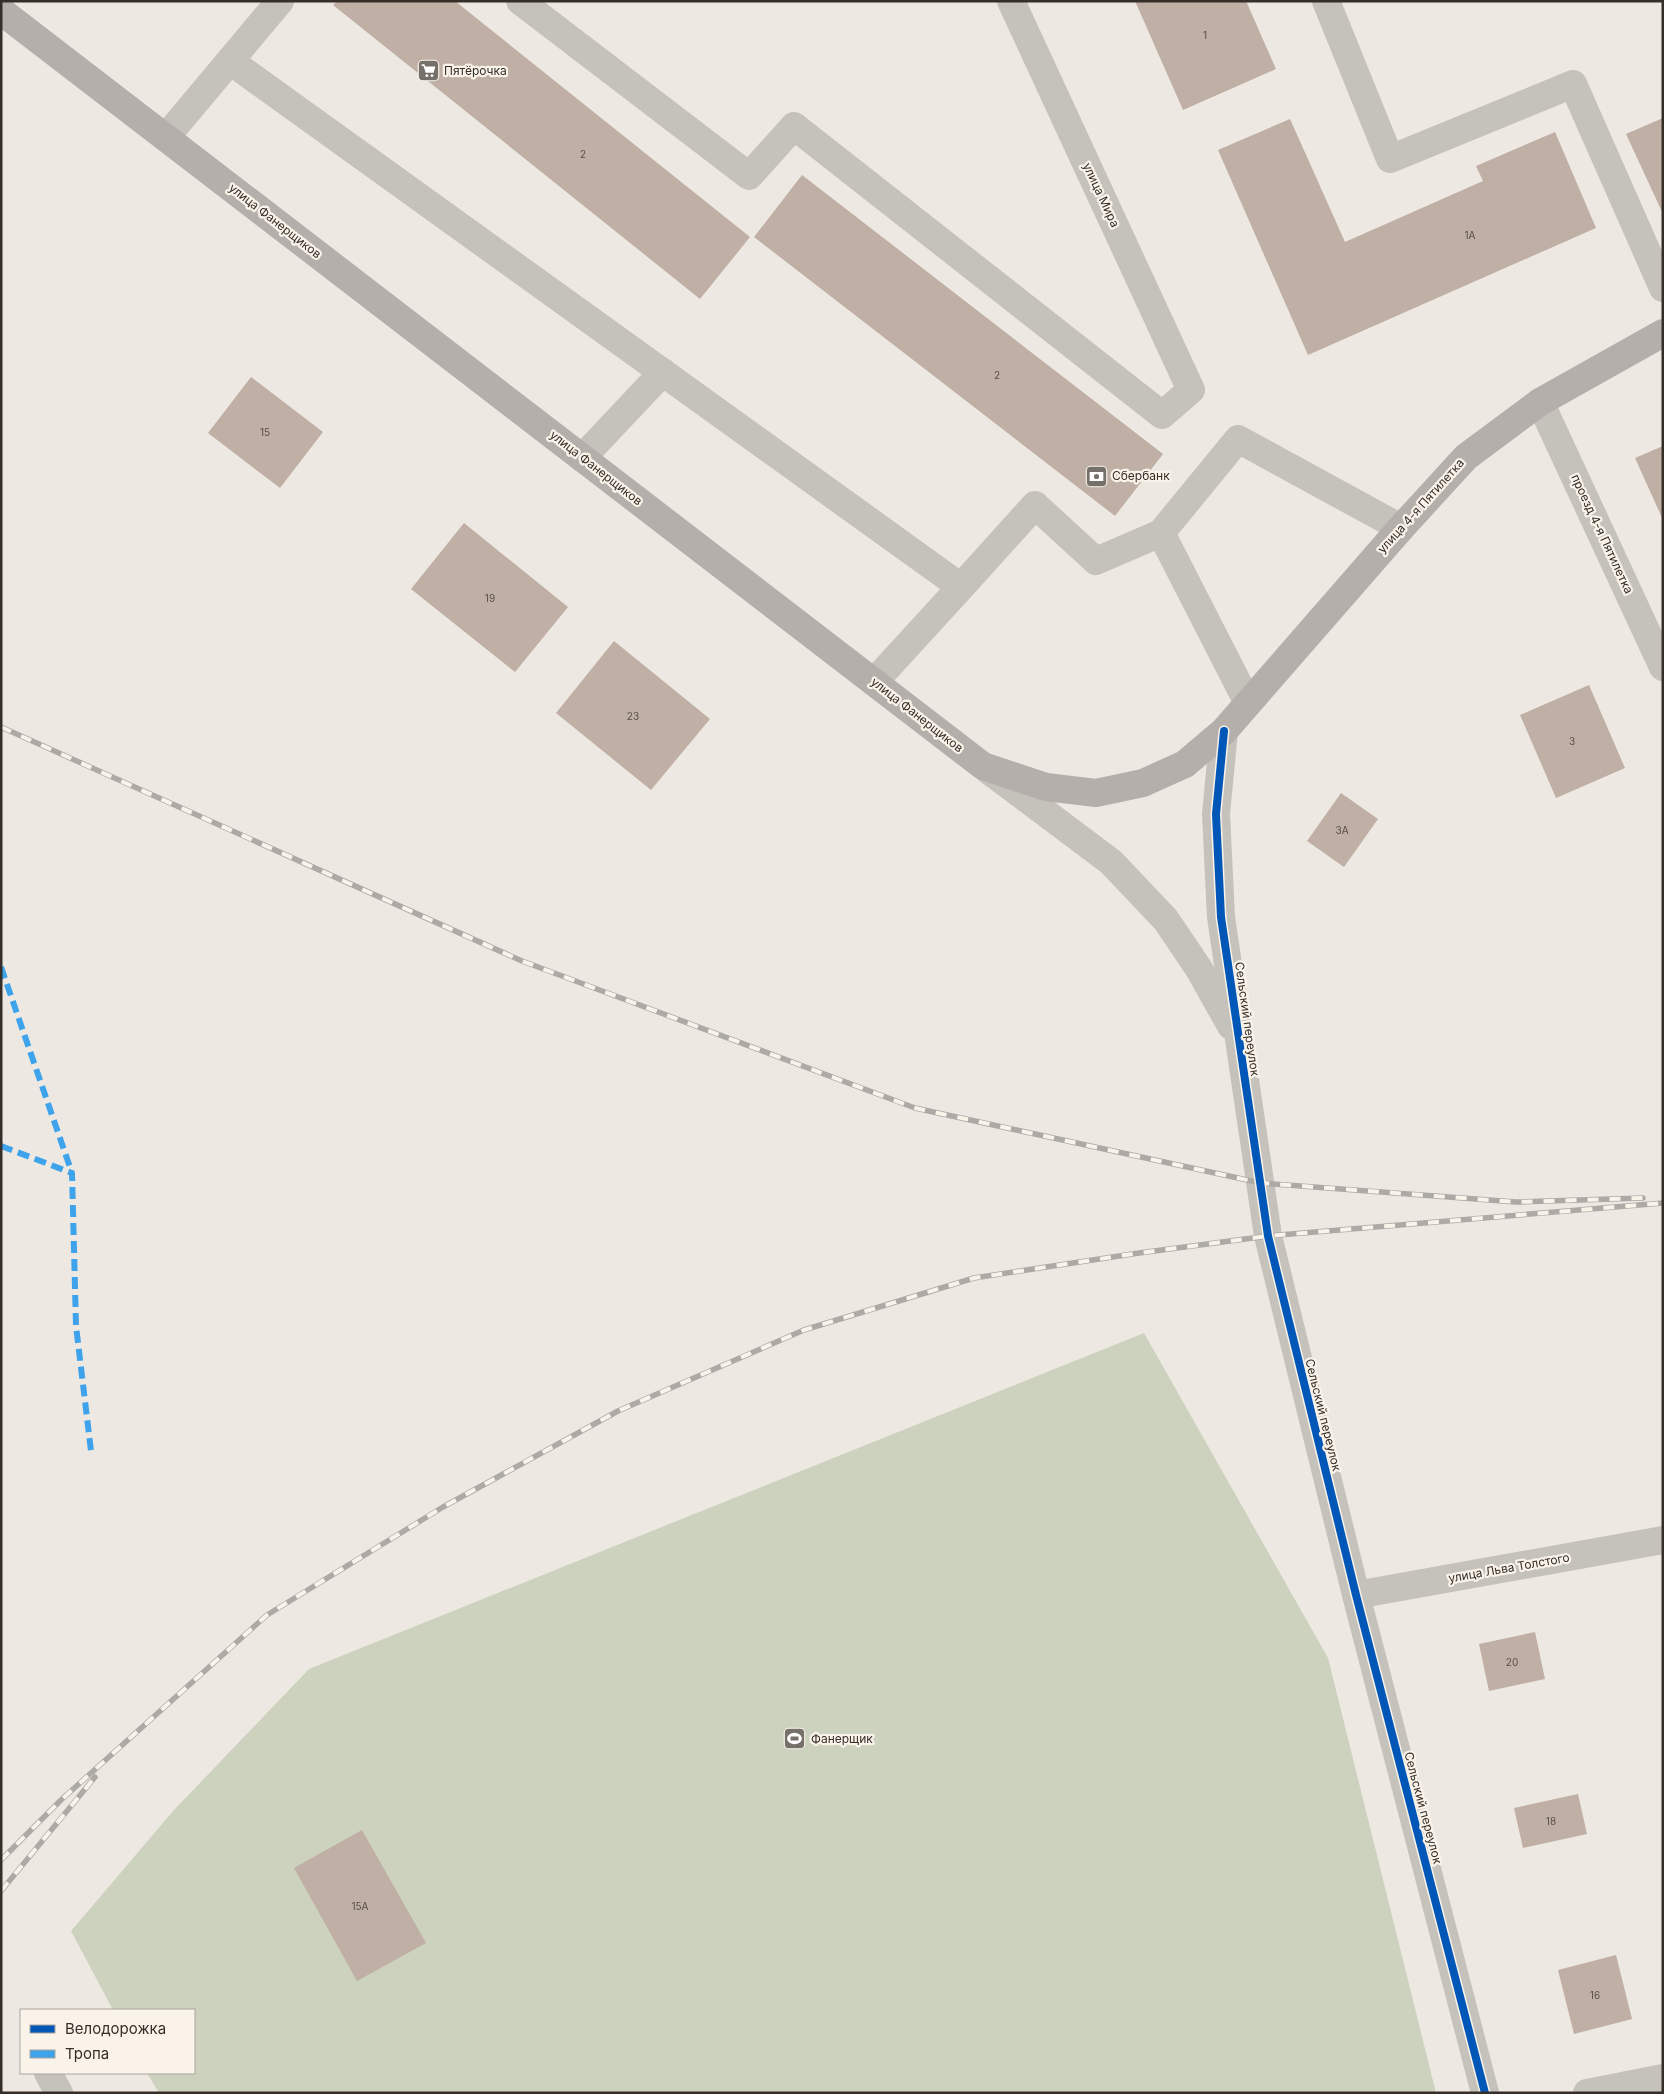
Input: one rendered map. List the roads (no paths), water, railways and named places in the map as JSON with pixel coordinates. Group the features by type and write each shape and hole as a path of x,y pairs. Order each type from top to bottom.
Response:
{"main road":[{"name":"улица Фанерщиков","path":"1,11 983,766 1046,787 1096,793 1144,783 1185,764 1224,731"},
{"name":"улица 4-я Пятилетка","path":"1224,731 1400,528 1466,457 1540,402 1663,333"}],"street":[{"path":"166,137 280,1"},
{"name":"улица Мира","path":"520,1 750,176 794,126 1162,415 1191,390 1011,1"},
{"path":"1326,1 1390,159 1573,84 1663,288"},
{"path":"230,61 961,587"},
{"path":"582,458 663,372"},
{"name":"проезд 4-я Пятилетка","path":"1540,402 1663,667"},
{"path":"874,682 1035,506 1096,561 1161,533 1238,439 1400,528"},
{"path":"1161,533 1248,704"},
{"name":"Сельский переулок","path":"1224,731 1216,814 1221,917 1268,1236 1356,1595 1485,2093"},
{"name":"Сельский переулок","path":"983,766 1111,862 1166,920 1199,968 1239,1041"},
{"name":"улица Льва Толстого","path":"1356,1595 1663,1540"},
{"path":"1587,2093 1663,2078"}],"railway":[{"path":"1,727 522,961 915,1108 1261,1183 1516,1202 1643,1198"},
{"path":"1,1860 61,1800 267,1615 443,1507 618,1411 804,1330 974,1278 1139,1253 1268,1236 1663,1203"},
{"path":"1,1891 95,1777"}],"place":[{"name":"Пятёрочка","path":"428,71"},
{"name":"Сбербанк","path":"1096,476"},
{"name":"Фанерщик","path":"795,1739"}]}
